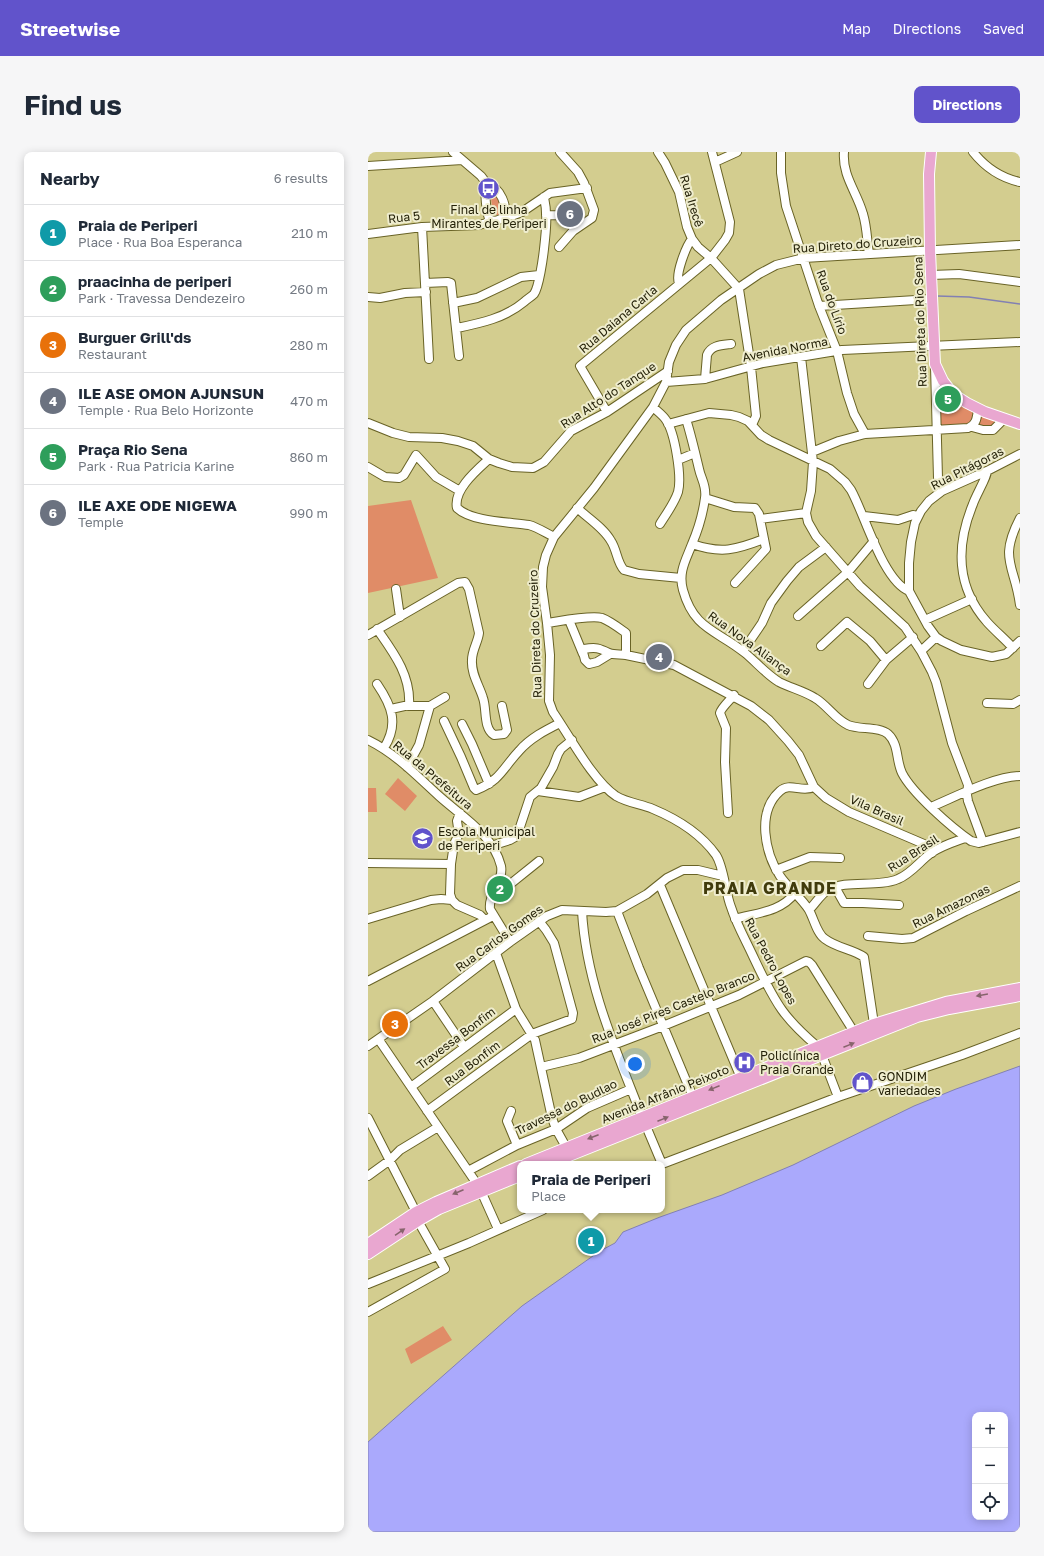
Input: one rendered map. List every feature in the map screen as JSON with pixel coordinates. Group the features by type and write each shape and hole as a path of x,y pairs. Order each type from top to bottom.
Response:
{"main road":[{"name":"Rua Direta do Rio Sena","path":"931,152 929,174 930,251 933,346 935,364"},
{"path":"935,364 948,388 963,400 978,409 1020,424"},
{"name":"Avenida Afrânio Peixoto","path":"556,1161 644,1122 820,1051 854,1032 874,1024 946,1002 1020,988"},
{"name":"Avenida Afrânio Peixoto","path":"644,1122 693,1097 741,1078 917,1017 949,1009 1020,996"},
{"name":"Avenida Afrânio Peixoto","path":"542,1161 569,1156"},
{"path":"368,1244 417,1216 439,1209 517,1168"},
{"path":"479,1188 517,1177"},
{"path":"368,1254 417,1216"}],"street":[{"path":"453,152 481,176 487,184 500,194 506,207 504,216"},
{"path":"559,247 569,235 583,223 592,218 594,213 594,207 587,188 578,172 560,152"},
{"name":"Rua Irecê","path":"658,152 671,174 679,192 687,227 692,239 739,289"},
{"name":"Rua Daiana Carla","path":"607,412 580,366 711,258 725,240 731,228 712,152"},
{"path":"715,162 737,152"},
{"name":"Rua do Lírio","path":"781,152 781,173 786,206 804,258 818,306 837,351 847,393 854,414 865,434"},
{"path":"844,152 847,176 864,216 869,254"},
{"path":"973,152 980,160 1005,178 1020,182"},
{"path":"368,166 462,160"},
{"path":"487,184 485,189 490,220"},
{"name":"Rua 5","path":"368,234 422,227 479,225 490,220 500,220 504,216 522,212 550,193 587,188"},
{"path":"457,328 484,323 503,315 519,306 534,293 543,254 546,215 544,197"},
{"path":"546,215 568,216 583,223"},
{"path":"422,227 429,358"},
{"path":"679,283 678,275 688,244 692,239"},
{"name":"Rua Direto do Cruzeiro","path":"668,371 669,362 676,344 686,330 721,300 769,268 786,261 804,258 1020,245"},
{"path":"931,275 959,274 1020,282"},
{"path":"453,303 477,298 521,277 539,275"},
{"path":"368,297 380,298 450,282 457,328 459,356"},
{"path":"739,289 751,367 756,416 752,424"},
{"path":"818,306 932,299"},
{"name":"Avenida Norma","path":"666,382 705,379 763,363 837,351 1020,342"},
{"path":"705,379 708,351 716,347 731,344"},
{"path":"801,357 813,462 811,491 806,514 812,529 868,595 896,618 913,637 932,672 952,743 967,782 968,801 979,843 1020,832"},
{"name":"Rua Direta do Rio Sena","path":"935,364 938,478 942,491"},
{"name":"Rua Alto do Tanque","path":"368,423 393,433 409,437 449,439 468,444 478,449 489,459 512,467 536,467 549,457 568,433 607,412 668,371"},
{"name":"Rua Direta do Cruzeiro","path":"668,371 666,382 653,407 594,488 554,537 546,555 542,573 542,587 550,655 549,701 560,722 592,771 605,787 623,800 653,809 685,826 698,836 716,855 721,866 723,876"},
{"path":"653,407 661,414 668,424 678,460 678,493 660,524"},
{"path":"972,427 976,422 978,409"},
{"path":"668,424 709,413 744,418 752,424 761,435 769,440 830,469 845,482 857,500 881,558 891,574 900,586 909,591"},
{"path":"686,419 705,486 705,498 734,507 756,509 760,519 766,549 735,583"},
{"path":"812,452 846,438 865,434 972,427 982,430 993,430 1004,419"},
{"path":"678,460 695,453"},
{"name":"Rua Pitágoras","path":"1020,454 987,471 942,491 929,502 918,516 911,542 908,563 909,591 925,620 936,636 948,645 961,650 992,657 1006,654 1020,642"},
{"path":"368,467 385,477 399,478 404,475 416,455 436,477 460,491"},
{"path":"489,459 468,479 460,491 456,504 460,510 490,521 530,525 554,537"},
{"path":"987,471 987,475 967,519 962,538 962,567 964,579 972,599 987,622 1013,648"},
{"name":"Rua Nova Aliança","path":"705,498 692,544 683,565 681,578 685,598 698,620 710,632 734,644 772,677 815,698 844,723 858,728 882,730 887,733 895,745 899,767 905,778 931,807 965,838 979,843"},
{"path":"577,508 608,536 614,545 624,570 639,574 681,578"},
{"path":"760,519 806,514"},
{"path":"864,516 898,520 913,515 918,516"},
{"path":"1020,518 1010,539 1008,553 1020,605"},
{"path":"692,544 715,549 734,549 764,539"},
{"path":"798,616 848,572 874,541"},
{"path":"743,651 762,622 771,603 787,582 799,567 826,547"},
{"path":"368,635 458,583 465,582 469,589 479,633 479,639 472,656 473,673 484,699 486,718 489,728 494,735 504,734 507,730 502,706"},
{"path":"396,589 400,617"},
{"path":"925,620 972,599"},
{"path":"547,623 600,618 609,622 627,635 626,655"},
{"path":"569,620 586,662 591,664 610,654"},
{"path":"821,646 847,622 870,641 886,660"},
{"path":"377,629 404,671 408,692 408,706"},
{"path":"920,651 936,636"},
{"path":"868,684 886,660 913,637"},
{"path":"583,654 584,649 596,648 605,650 610,654 626,655 674,665 734,695 760,712 788,741 799,755 814,787 803,790 791,787 784,788 776,794 767,815 766,834 769,852 776,870 809,910 824,938 864,957 874,1024"},
{"path":"377,684 391,709 392,733 384,748"},
{"path":"728,812 725,762 726,728 720,713 734,695"},
{"path":"391,709 408,706 430,706 445,697"},
{"path":"987,703 1013,704 1020,700"},
{"path":"407,767 419,745 430,706"},
{"path":"444,721 476,790 497,779 519,750 530,740 560,722"},
{"path":"462,724 489,784"},
{"name":"Rua da Prefeitura","path":"368,740 384,748 476,827 491,846 499,860 501,874"},
{"path":"491,846 513,839 517,836 530,797 538,791 554,767 561,749 572,740"},
{"path":"931,807 1007,777 1020,776"},
{"path":"538,791 579,796 605,787"},
{"name":"Vila Brasil","path":"814,787 826,798 850,812 924,844 929,847 932,852"},
{"path":"460,813 457,821 459,834 454,844 451,864 450,894 452,900 457,905 480,915 485,920"},
{"name":"Rua Brasil","path":"834,887 889,883 900,879 932,852 965,838"},
{"path":"776,870 810,857 840,858"},
{"path":"492,898 539,861"},
{"path":"368,864 451,864"},
{"name":"Rua Carlos Gomes","path":"368,1046 379,1040 433,1001 539,921 555,913 562,910 606,912 618,911 647,894 667,878 683,870 698,870 723,876"},
{"path":"510,942 493,916 490,906 501,874 508,876 514,882"},
{"name":"Rua Pedro Lopes","path":"723,876 726,892 735,919 766,982 782,1009 792,1022 820,1051 838,1097"},
{"path":"660,885 741,1078"},
{"path":"809,910 825,892 834,887 844,903 864,902 899,906"},
{"name":"Rua Amazonas","path":"868,936 907,939 913,938 966,911 1019,889"},
{"path":"735,919 775,908 786,902 794,893"},
{"path":"368,919 431,900 452,900"},
{"path":"582,911 587,956 601,1008 631,1089 661,1161"},
{"path":"618,911 639,968 693,1097"},
{"path":"368,981 493,916"},
{"name":"Rua Bonfim","path":"427,1111 532,1034 568,1021 573,1016 557,950 550,935 539,921"},
{"path":"496,953 516,1009 535,1040 549,1107 556,1128 569,1156"},
{"name":"Rua José Pires Castelo Branco","path":"541,1067 579,1058 663,1026 766,982 803,962 810,962 854,1032"},
{"path":"433,1001 464,1047"},
{"name":"Travessa Bonfim","path":"411,1087 516,1009"},
{"path":"665,1163 838,1097 962,1055 1020,1033"},
{"path":"379,1040 479,1188 498,1229"},
{"name":"Travessa do Budlao","path":"468,1171 517,1144 556,1128 587,1108 631,1089"},
{"path":"511,1111 507,1121 517,1144"},
{"path":"368,1118 417,1216 446,1268 440,1273 368,1312"},
{"path":"368,1176 390,1160 400,1150 438,1127"},
{"path":"368,1284 438,1256 536,1213"}],"shaded area":[{"path":"490,191 496,194 503,208 500,215 493,213"},
{"path":"937,380 974,410 974,419 968,424 940,428"},
{"path":"983,416 995,419 997,422 991,428 977,427 980,418"},
{"path":"411,500 438,578 368,593 368,506"},
{"path":"398,778 417,796 405,811 385,794"},
{"path":"368,788 376,788 377,812 368,812"},
{"path":"443,1326 452,1340 411,1364 405,1349"}],"water":[{"path":"1020,1066 1020,1532 368,1532 368,1442 522,1306 600,1251 615,1243 623,1232 722,1195 793,1165 914,1106"}],"waterway":[{"path":"937,296 969,297 1020,304"}],"place":[{"name":"Final de linha Mirantes de Periperi","path":"489,188"},
{"name":"ILE AXE ODE NIGEWA","path":"570,214"},
{"name":"Praça Rio Sena","path":"948,399"},
{"name":"ILE ASE OMON AJUNSUN","path":"659,657"},
{"name":"Escola Municipal de Periperi","path":"423,838"},
{"name":"praacinha de periperi","path":"500,889"},
{"name":"Burguer Grill'ds","path":"395,1024"},
{"name":"Policlínica Praia Grande","path":"745,1062"},
{"name":"GONDIM variedades","path":"862,1083"},
{"name":"Praia de Periperi","path":"591,1241"}],"district":[{"name":"PRAIA GRANDE","path":"770,888"}]}
